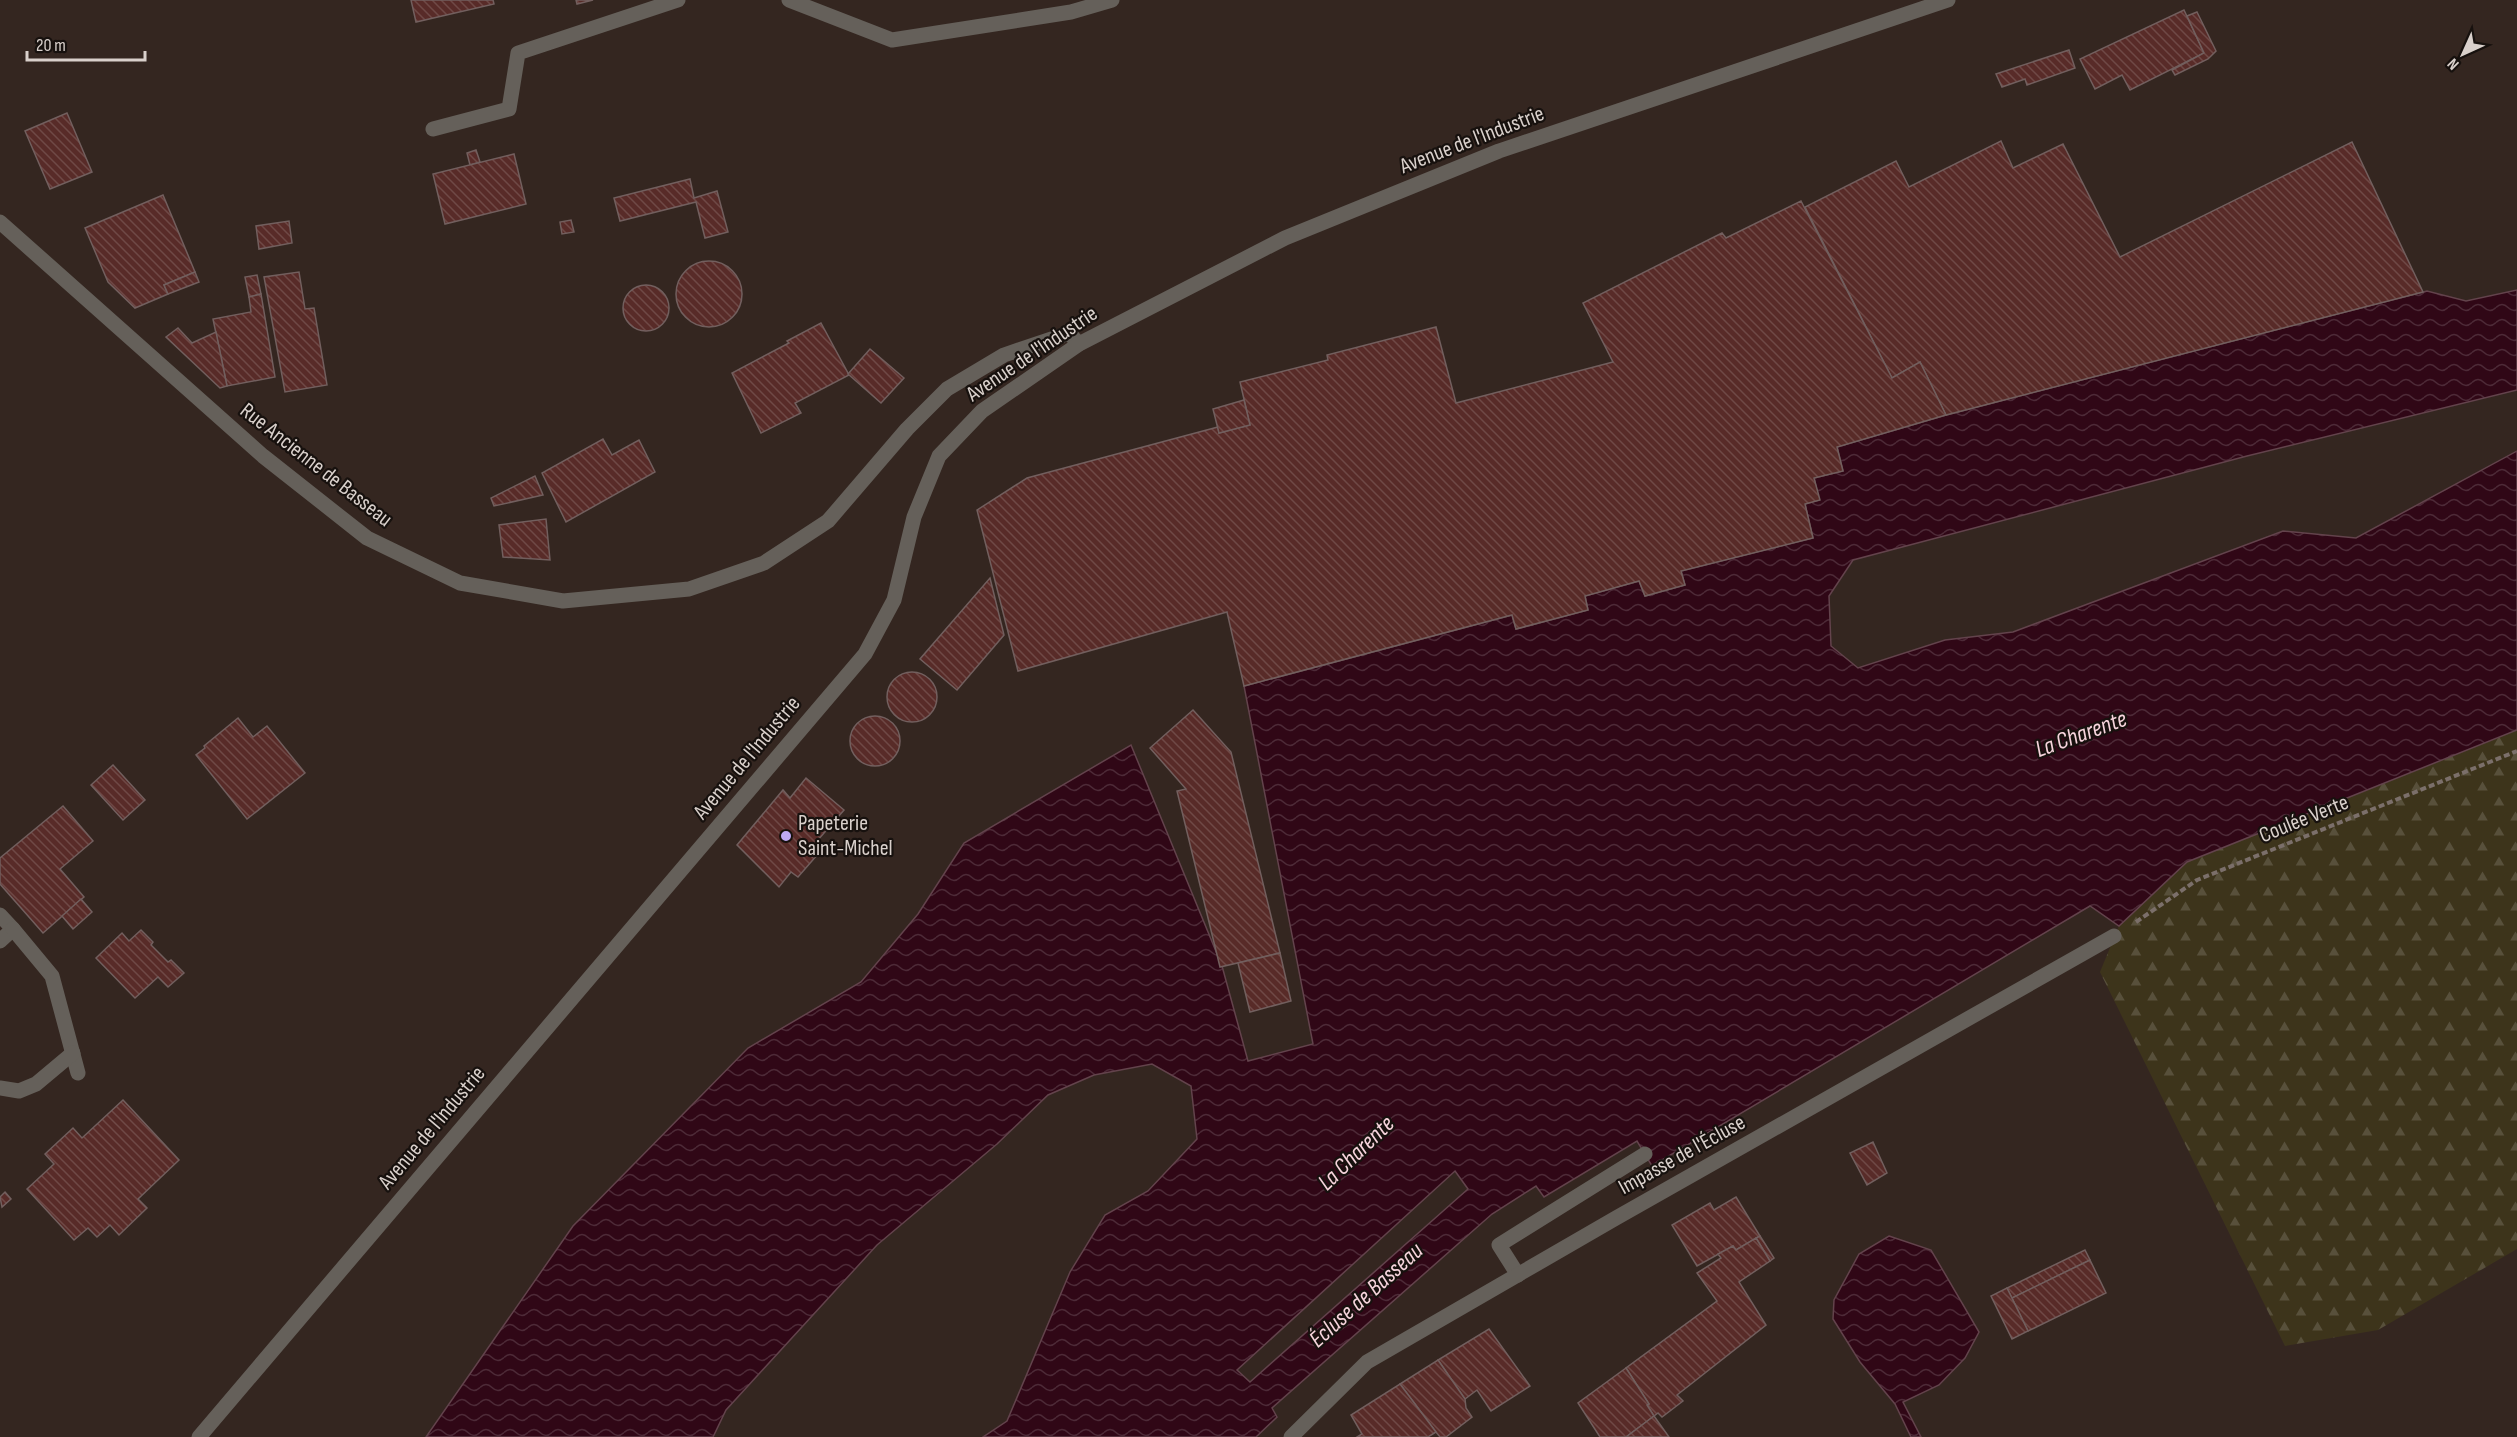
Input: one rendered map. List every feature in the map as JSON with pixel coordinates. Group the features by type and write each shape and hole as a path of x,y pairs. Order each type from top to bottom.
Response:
{"street":[{"path":"433,129 509,109 518,53 678,0"},
{"path":"789,0 892,40 1071,12 1112,0"},
{"name":"Avenue de l'Industrie","path":"199,1437 865,654 894,600 914,518 939,456 982,411 1079,344 1285,238 1499,151 1948,0"},
{"name":"Rue Ancienne de Basseau","path":"0,222 263,456 367,538 460,584 563,601 689,589 764,563 828,521 907,429 947,389 1004,354 1069,333 1079,344"},
{"path":"0,915 52,976 78,1073"},
{"path":"0,941 13,929"},
{"name":"Impasse de l'Écluse","path":"1291,1437 1367,1362 2114,936"},
{"path":"0,1088 19,1091 36,1084 73,1053"},
{"path":"1518,1275 1499,1245 1645,1154"}],"path":[{"name":"Coulée Verte","path":"2114,936 2197,880 2517,751"}],"green space":[{"path":"2517,730 2517,1249 2378,1330 2285,1346 2100,972 2119,926 2187,862"}],"water":[{"path":"2517,290 2517,390 2247,456 1853,560 1829,596 1831,646 1858,668 1945,640 2013,632 2283,531 2356,538 2517,451 2517,730 2187,862 2119,926 2090,906 1652,1166 1637,1141 1544,1197 1536,1186 1492,1214 1272,1408 1277,1417 1256,1437 983,1437 1007,1421 1070,1272 1105,1215 1148,1191 1197,1139 1191,1086 1152,1064 1094,1075 1048,1095 997,1144 877,1245 726,1410 713,1437 426,1437 573,1226 748,1048 861,982 918,914 964,843 1131,745 1222,966 1248,1061 1313,1044 1244,686 1512,615 1516,629 1588,610 1585,596 1639,581 1645,596 1685,585 1681,571 1813,538 1805,504 1819,500 1814,478 1843,471 1837,447 1946,415 2427,291 2466,301","holes":["1455,1171 1468,1189 1250,1382 1237,1370"]},
{"path":"1889,1236 1931,1250 1979,1332 1965,1358 1939,1385 1903,1402 1921,1437 1911,1437 1895,1404 1860,1362 1833,1319 1834,1300 1859,1254"}],"building":[{"path":"411,0 493,0 494,4 416,22"},
{"path":"576,0 593,0 577,4"},
{"path":"2184,10 2204,53 2130,90 2122,75 2095,89 2080,59"},
{"path":"2197,12 2216,51 2208,59 2175,75 2172,70 2204,53 2187,16"},
{"path":"2069,50 2075,68 2027,85 2025,79 2002,87 1996,74"},
{"path":"67,113 92,172 50,189 25,131"},
{"path":"2001,141 2013,168 2063,144 2120,257 2352,142 2423,292 1946,415 1920,362 1892,378 1805,207 1896,161 1909,187"},
{"path":"476,150 480,162 470,165 467,153"},
{"path":"514,154 526,204 445,224 433,174"},
{"path":"690,179 694,198 717,191 728,232 705,238 696,202 620,221 614,198"},
{"path":"163,195 195,272 164,285 168,294 135,308 108,282 85,228"},
{"path":"1801,201 1892,378 1920,362 1946,415 1837,447 1843,471 1814,478 1820,500 1805,504 1813,538 1681,571 1685,585 1645,596 1639,581 1585,596 1588,610 1516,629 1512,615 1244,686 1227,612 1018,671 977,510 1027,478 1218,427 1219,433 1250,425 1240,382 1328,360 1327,355 1436,327 1456,403 1613,362 1583,303 1722,233 1726,238"},
{"path":"571,220 574,232 562,234 560,222"},
{"path":"289,221 292,243 259,249 256,226"},
{"path":"702,261 716,261 728,266 737,275 742,294 740,307 733,318 716,327 702,327 690,322 681,313 676,301 676,287 681,275 690,266"},
{"path":"195,272 199,282 168,294 164,285"},
{"path":"299,272 305,309 314,308 327,385 285,392 264,277"},
{"path":"257,275 261,294 249,297 245,277"},
{"path":"646,285 655,286 662,292 668,299 668,317 662,324 655,330 646,331 637,330 630,324 624,317 623,308 624,299 630,292 637,286"},
{"path":"261,294 275,377 227,386 213,319 251,312 249,297"},
{"path":"821,323 849,375 795,403 801,413 761,433 732,373"},
{"path":"178,328 192,343 216,332 227,386 220,388 166,337"},
{"path":"870,349 904,378 881,403 848,374"},
{"path":"1244,400 1250,425 1219,433 1213,409"},
{"path":"603,439 612,455 639,440 655,472 566,522 542,473"},
{"path":"535,476 543,495 494,506 491,498"},
{"path":"546,519 550,560 503,557 499,525"},
{"path":"990,578 1004,635 957,690 920,659"},
{"path":"912,672 930,679 937,697 930,715 912,722 894,715 887,697 894,679"},
{"path":"1193,710 1231,752 1280,953 1220,967 1177,791 1186,789 1150,748"},
{"path":"875,716 893,723 900,741 893,759 875,766 857,759 850,741 857,723"},
{"path":"238,718 253,737 267,726 305,773 247,819 196,755"},
{"path":"113,765 145,800 123,820 91,785"},
{"path":"806,778 844,810 817,841 825,846 798,877 791,872 779,887 737,845 783,790 790,798"},
{"path":"63,806 93,841 60,869 84,897 43,933 0,884 0,858"},
{"path":"81,899 92,912 73,929 62,916"},
{"path":"141,930 153,942 151,945 168,962 171,960 184,973 168,987 158,977 135,998 96,958 122,933 129,941"},
{"path":"1280,953 1291,1001 1250,1012 1238,963"},
{"path":"123,1100 179,1160 138,1199 147,1208 119,1235 110,1225 97,1237 88,1228 74,1240 27,1189 54,1164 45,1154 73,1128 82,1138"},
{"path":"1873,1142 1887,1173 1867,1185 1850,1153"},
{"path":"5,1192 11,1199 2,1207 0,1197"},
{"path":"1736,1197 1760,1236 1736,1250 1733,1246 1697,1266 1672,1225 1710,1203 1714,1210"},
{"path":"1760,1236 1774,1258 1770,1261 1756,1238"},
{"path":"1756,1238 1770,1261 1739,1282 1766,1325 1677,1395 1683,1401 1662,1417 1658,1413 1654,1416 1626,1368 1717,1301 1697,1273 1721,1258 1718,1254 1733,1246 1736,1250"},
{"path":"2085,1250 2090,1260 2012,1298 2007,1288"},
{"path":"2090,1260 2106,1293 2028,1331 2012,1298"},
{"path":"2007,1288 2028,1331 2012,1339 1991,1296"},
{"path":"1489,1329 1530,1386 1491,1411 1477,1390 1465,1399 1438,1360"},
{"path":"1438,1360 1465,1399 1466,1408 1472,1417 1446,1437 1440,1437 1400,1384"},
{"path":"1626,1368 1654,1416 1626,1437 1600,1437 1578,1403"},
{"path":"1400,1384 1436,1432 1428,1437 1357,1437 1362,1434 1351,1415"},
{"path":"1654,1416 1669,1437 1626,1437"}],"place":[{"name":"Papeterie Saint-Michel","path":"786,836"}],"water label":[{"name":"La Charente","path":"2081,734"},
{"name":"La Charente","path":"1356,1153"},
{"name":"Écluse de Basseau","path":"1366,1295"}]}
